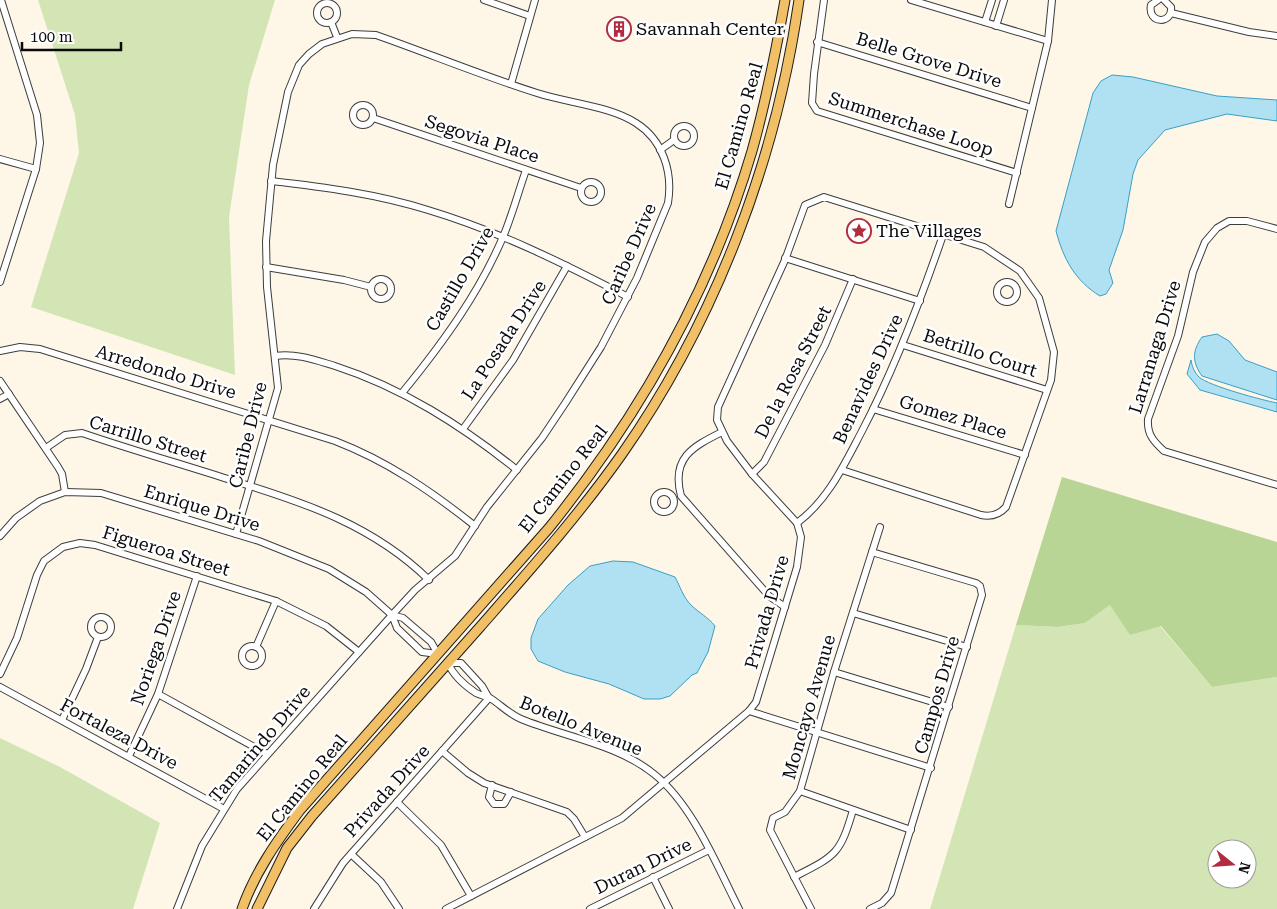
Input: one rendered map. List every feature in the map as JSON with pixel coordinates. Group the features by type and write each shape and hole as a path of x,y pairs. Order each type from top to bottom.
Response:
{"main road":[{"name":"El Camino Real","path":"242,909 258,873 277,840 300,810 580,490 612,445 657,373 703,282 739,192 774,64 785,0"},
{"name":"El Camino Real","path":"257,909 287,848 312,816 534,566 593,494 670,378 716,284 752,195 787,67 799,0"},
{"path":"784,10 797,12"},
{"path":"438,654 448,663"}],"street":[{"path":"0,282 36,169 40,143 37,115 1,0"},
{"path":"484,0 530,16"},
{"path":"510,84 535,0"},
{"name":"Summerchase Loop","path":"824,0 817,42 812,103 817,111 1017,174"},
{"path":"914,0 1048,41"},
{"path":"985,22 992,0"},
{"path":"996,26 1004,0"},
{"path":"1009,204 1048,41 1052,0"},
{"path":"1158,0 1154,2 1150,9 1154,18 1163,20 1171,14 1249,32 1277,36"},
{"path":"1164,0 1171,6 1171,14"},
{"path":"332,22 337,37"},
{"name":"Caribe Drive","path":"236,534 278,388 266,267 271,181 282,112 293,77 299,65 309,54 322,44 337,37 365,33 376,35 510,84 625,117 646,131 660,150 669,179 668,203 657,233 628,297 582,377 517,470 487,508 455,556 415,590 392,615"},
{"name":"Belle Grove Drive","path":"817,42 1032,108"},
{"name":"Segovia Place","path":"373,118 581,188"},
{"path":"660,150 674,140"},
{"path":"0,159 36,169"},
{"name":"Castillo Drive","path":"402,393 453,325 503,237 526,170"},
{"path":"271,181 322,187 386,199 435,212 503,237 567,266 628,297"},
{"path":"797,523 752,474 722,432 717,420 718,407 786,258 805,205 819,197 824,197 993,252 1020,271 1039,298 1054,352 1047,390 1025,455 1006,507 997,515 987,516 842,470"},
{"name":"Larranaga Drive","path":"1277,228 1247,221 1229,221 1217,228 1205,242 1193,272 1178,336 1148,419 1147,428 1151,438 1164,450 1277,485"},
{"name":"Benavides Drive","path":"797,523 826,495 842,470 873,409 904,344 943,235"},
{"path":"786,258 920,301"},
{"name":"La Posada Drive","path":"463,429 513,360 567,266"},
{"path":"266,267 344,280 371,287"},
{"name":"De la Rosa Street","path":"752,474 764,462 786,420 824,345 854,279"},
{"path":"1016,288 1027,282"},
{"name":"Betrillo Court","path":"904,344 1047,390"},
{"name":"Arredondo Drive","path":"0,351 34,348 335,440 378,459 427,489 475,526"},
{"path":"276,356 300,355 363,376 402,393 463,429 517,470"},
{"path":"0,381 62,474 65,492"},
{"path":"0,399 9,394"},
{"name":"Gomez Place","path":"873,409 1025,455"},
{"path":"722,432 692,448 686,454 679,475 681,496 769,596 785,607"},
{"name":"Carrillo Street","path":"46,448 64,435 82,433 295,500 345,520 405,558 429,580"},
{"name":"Enrique Drive","path":"1,534 28,508 65,492 101,493 284,550 329,569 366,592 392,615 403,618 431,642 438,654"},
{"path":"673,498 681,496"},
{"name":"Privada Drive","path":"446,909 622,818 749,711 756,702 801,548 801,537 797,523"},
{"name":"Moncayo Avenue","path":"811,909 770,830 770,825 773,818 785,812 800,791 834,672 880,526"},
{"name":"Figueroa Street","path":"0,674 17,638 41,567 50,556 63,546 80,543 95,544 276,601 326,626 359,652"},
{"name":"Campos Drive","path":"870,909 882,903 891,893 931,768 982,595 980,586 976,583 872,552"},
{"name":"Noriega Drive","path":"129,756 158,694 197,576"},
{"path":"256,647 276,601"},
{"path":"853,613 966,647"},
{"name":"Enrique Drive","path":"392,615 397,628 422,652 438,654"},
{"name":"Tamarindo Drive","path":"178,909 202,846 237,789 392,615"},
{"path":"62,720 86,669 98,636"},
{"name":"Botello Avenue","path":"489,698 482,686 461,663 448,663 452,674 476,693 489,698 520,719 615,752 638,762 664,783 680,801 709,850 739,909"},
{"path":"834,672 949,707"},
{"name":"Fortaleza Drive","path":"0,687 224,808"},
{"path":"158,694 267,754"},
{"name":"Privada Drive","path":"314,909 331,879 351,854 489,698"},
{"path":"749,711 931,768"},
{"path":"442,751 468,773 492,786 567,812 574,818 585,837"},
{"path":"492,786 490,797 494,804 504,804 511,792"},
{"path":"800,791 911,830"},
{"path":"397,802 440,845 471,896"},
{"path":"794,876 835,854 850,825 853,810"},
{"name":"Duran Drive","path":"590,909 599,907 653,877 709,850"},
{"path":"351,854 381,882 399,909"},
{"path":"653,877 669,909"}],"green space":[{"path":"38,0 275,0 249,85 229,217 235,375 31,307 79,153 75,115"},
{"path":"1062,477 1277,542 1277,677 1212,687 1161,626 1130,635 1110,605 1085,623 1058,627 1016,625"},
{"path":"1110,605 1160,626 1212,687 1277,677 1277,909 930,909 1016,625 1058,627 1085,623"},
{"path":"0,738 60,767 160,823 133,909 0,909"}],"water":[{"path":"1112,75 1133,77 1217,96 1277,100 1277,121 1227,114 1165,130 1138,160 1133,174 1123,230 1109,270 1113,283 1106,294 1100,296 1091,290 1071,268 1062,250 1056,231 1093,93 1101,81"},
{"path":"1217,334 1229,341 1245,360 1277,372 1277,400 1202,376 1196,366 1196,347 1202,337"},
{"path":"1191,360 1196,373 1205,381 1277,403 1277,412 1200,390 1187,374"},
{"path":"613,561 633,562 675,577 688,602 715,626 708,652 697,673 692,675 670,696 660,699 644,699 609,684 565,672 538,661 531,649 531,638 538,619 568,585 590,566"}],"place":[{"name":"Savannah Center","path":"619,29"},
{"name":"The Villages","path":"859,231"}]}
